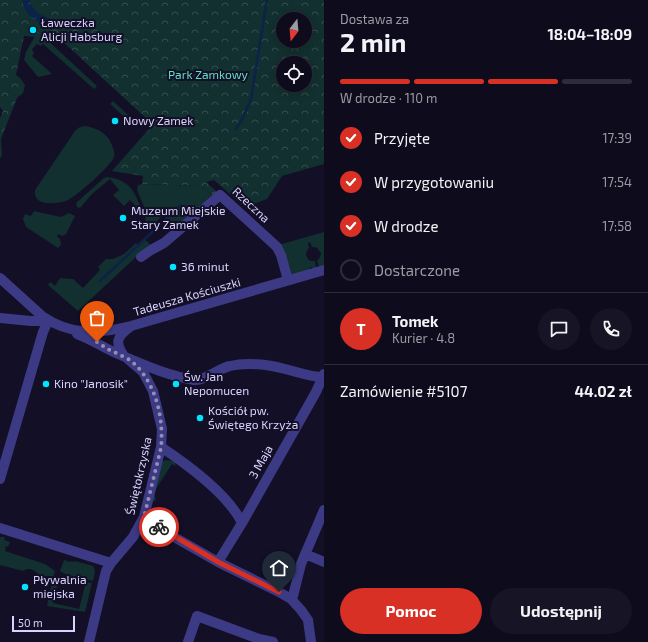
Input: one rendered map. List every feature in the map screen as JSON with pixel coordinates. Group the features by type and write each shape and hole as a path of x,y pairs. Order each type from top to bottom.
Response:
{"street":[{"name":"Rzeczna","path":"141,257 164,243 220,195 277,247 281,255 288,280"},
{"name":"Tadeusza Kościuszki","path":"0,278 48,321 68,330 100,332 131,326 324,270"},
{"path":"0,318 48,321 40,342 0,479"},
{"path":"127,358 118,345 118,340 119,336 131,326"},
{"path":"68,330 97,342 127,358 167,373 198,380 230,366 252,364 276,367 308,376 324,376"},
{"name":"Świętokrzyska","path":"89,642 103,580 111,563 133,537 144,517 161,448 162,429 153,391 143,372 127,358"},
{"path":"153,391 153,386 158,377 161,374 167,373"},
{"name":"3 Maja","path":"218,562 242,523 324,376"},
{"path":"161,448 208,482 238,513 242,523"},
{"path":"291,599 305,554 324,510"},
{"path":"144,517 167,533 218,562 291,599 302,610 308,620 311,642"},
{"path":"0,528 111,563"},
{"path":"305,554 324,562"},
{"path":"188,642 197,616 259,639 273,642"}],"green space":[{"name":"Park Zamkowy","path":"0,0 324,0 324,164 282,176 267,199 245,207 214,180 206,182 220,195 212,195 202,186 142,184 143,176 112,171 149,129 148,120 60,39 24,36 16,75 25,85 23,93 17,98 1,139 2,155 0,159 0,118 3,111 0,107"},
{"path":"35,36 44,37 97,86 94,89 43,44 41,46 37,44 32,49 34,53 32,56 52,74 38,77 24,60 26,52"},
{"path":"113,101 135,121 133,125 110,104"},
{"path":"86,126 103,133 109,139 114,152 114,157 107,167 93,181 71,198 57,203 41,202 35,195 35,190 75,131 80,127"},
{"path":"104,178 115,178 126,183 130,187 136,196 141,209 140,210 130,200 124,206 113,195 119,190 110,179 92,194 80,208 77,207 76,203"},
{"path":"138,185 202,186 212,195 176,227 163,215 150,228 146,227 145,209 137,190"},
{"path":"34,211 61,217 69,213 75,216 66,234 62,236 58,234 57,236 60,239 61,245 58,248 26,227 23,219 25,214 31,216"},
{"path":"324,232 324,266 319,267 317,261 321,253 316,247 312,247 310,242 308,243 309,248 306,256 310,261 315,261 316,268 313,269 312,267 309,268 310,270 288,276 277,247 282,244"},
{"path":"144,239 150,244 78,311 48,285 50,282 55,286 60,278 73,279 83,288 100,270 98,267 106,259 113,259 124,254 136,243 138,245"},
{"path":"165,460 175,462 176,469 172,464 154,492 156,500 154,501 151,499 160,464"},
{"path":"0,537 5,537 4,540 10,542 8,547 6,546 5,551 45,564 55,571 52,581 57,586 53,603 79,609 86,582 92,583 85,612 47,606 52,583 49,576 41,576 30,569 23,571 0,565"},
{"path":"64,560 70,562 75,561 93,566 95,571 93,581 65,574 60,571"}],"water":[{"path":"22,0 30,0 30,4 39,14 51,19 51,27 32,18 26,11"}],"waterway":[{"path":"236,129 243,118 251,99 267,0"},
{"path":"100,281 181,205"}],"way so far":[{"path":"97,342 124,356 143,372 153,391 162,429 162,438 161,448 144,517 159,527"}],"place":[{"name":"Ławeczka Alicji Habsburg","path":"33,30"},
{"name":"Nowy Zamek","path":"115,121"},
{"name":"Muzeum Miejskie Stary Zamek","path":"123,218"},
{"name":"36 minut","path":"173,267"},
{"name":"Kino \"Janosik\"","path":"46,384"},
{"name":"Św. Jan Nepomucen","path":"176,384"},
{"name":"Kościół pw. Świętego Krzyża","path":"200,418"},
{"name":"Pływalnia miejska","path":"25,587"}],"route":[{"path":"159,527 218,562 279,592"}]}
